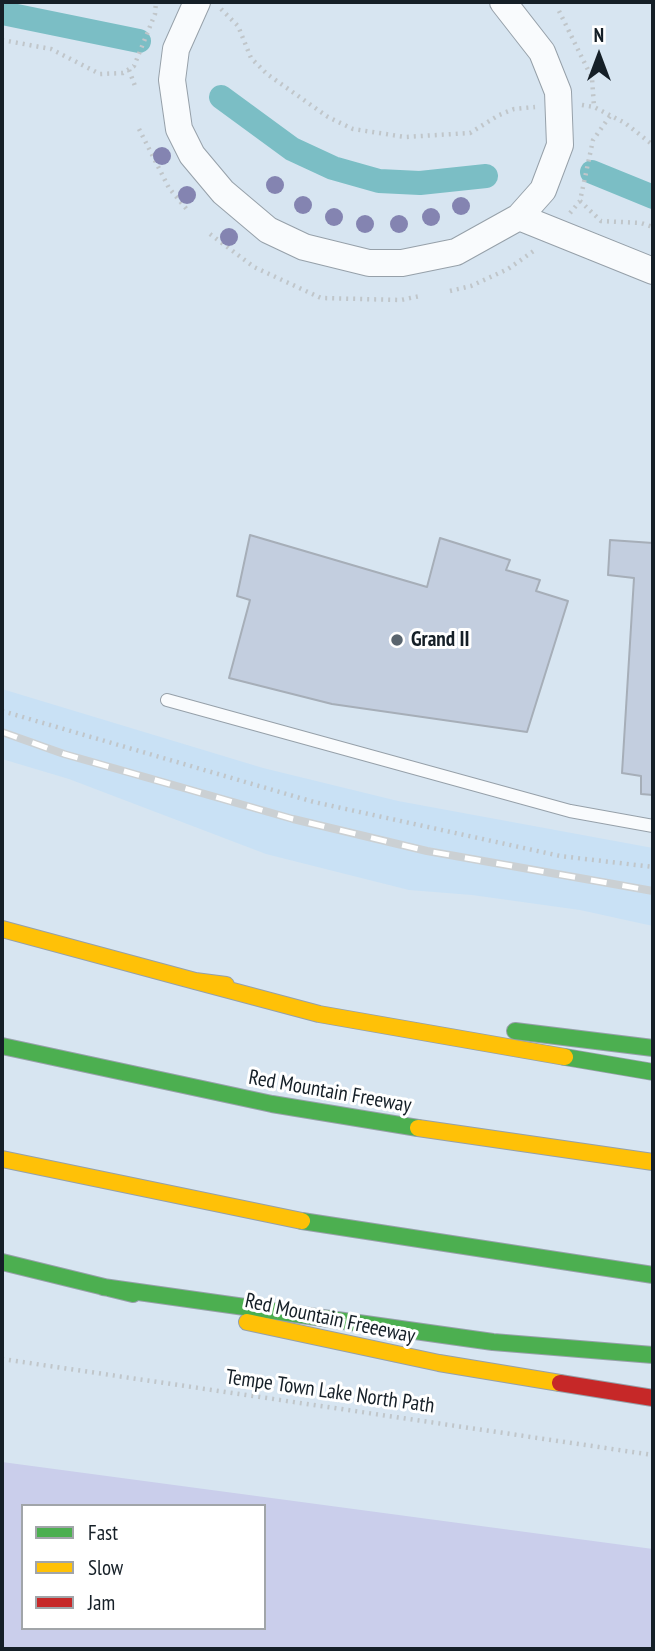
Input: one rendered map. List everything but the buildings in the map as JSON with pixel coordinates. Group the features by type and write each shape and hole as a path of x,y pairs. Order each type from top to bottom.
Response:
{"main road":[{"path":"2,929 353,1021 653,1072"},
{"path":"195,981 501,1029 653,1048"},
{"name":"Red Mountain Freeway","path":"2,1046 285,1106 459,1135 653,1162"},
{"path":"2,1159 313,1223 653,1275"},
{"name":"Red Mountain Freeeway","path":"2,1262 366,1349 527,1379 653,1398"},
{"path":"103,1287 494,1342 653,1355"}],"street":[{"path":"206,4 176,50 172,80 179,130 204,171 223,192 268,230 304,247 369,263 415,261 456,252 519,217 549,178 559,145 558,92 542,52 503,2"},
{"path":"519,217 653,271"}],"lane":[{"path":"167,700 570,811 653,826"}],"path":[{"path":"2,40 51,50 100,74 111,76 134,65 155,14 156,2"},
{"path":"206,4 238,26 251,58 267,74 328,117 353,129 405,137 458,134 480,128 514,109 542,107"},
{"path":"558,11 592,78 594,107"},
{"path":"129,69 135,86"},
{"path":"577,105 594,107 625,123 653,145"},
{"path":"567,216 580,201 593,140 610,116"},
{"path":"139,129 169,188 189,212"},
{"path":"580,201 601,221 641,223 653,228"},
{"path":"210,234 254,267 321,298 401,300 420,296"},
{"path":"450,291 471,286 508,269 536,249"},
{"path":"2,711 314,802 560,856 653,867"},
{"name":"Tempe Town Lake North Path","path":"2,1359 653,1455"}],"shaded area":[{"path":"2,689 263,768 398,801 653,848 653,926 580,910 472,895 409,890 266,854 69,779 2,759"},
{"path":"2,1462 653,1549 653,1649 2,1649"}],"waterway":[{"path":"2,13 139,41"},
{"path":"221,97 292,149 333,168 379,181 420,183 486,176"},
{"path":"592,172 653,197"}],"railway":[{"path":"2,732 64,754 293,819 427,851 653,891"}],"traffic: fast":[{"path":"515,1031 653,1048"},
{"path":"2,1046 272,1104 418,1128"},
{"path":"565,1057 653,1072"},
{"path":"302,1221 653,1275"},
{"path":"2,1262 133,1294"},
{"path":"103,1287 493,1342 653,1355"}],"traffic: slow":[{"path":"2,929 195,981 226,985"},
{"path":"195,981 319,1014 565,1057"},
{"path":"418,1128 653,1162"},
{"path":"2,1159 302,1221"},
{"path":"247,1322 439,1363 560,1383"}],"traffic: jam":[{"path":"560,1383 653,1398"}],"place":[{"name":"Grand II","path":"397,640"}]}
